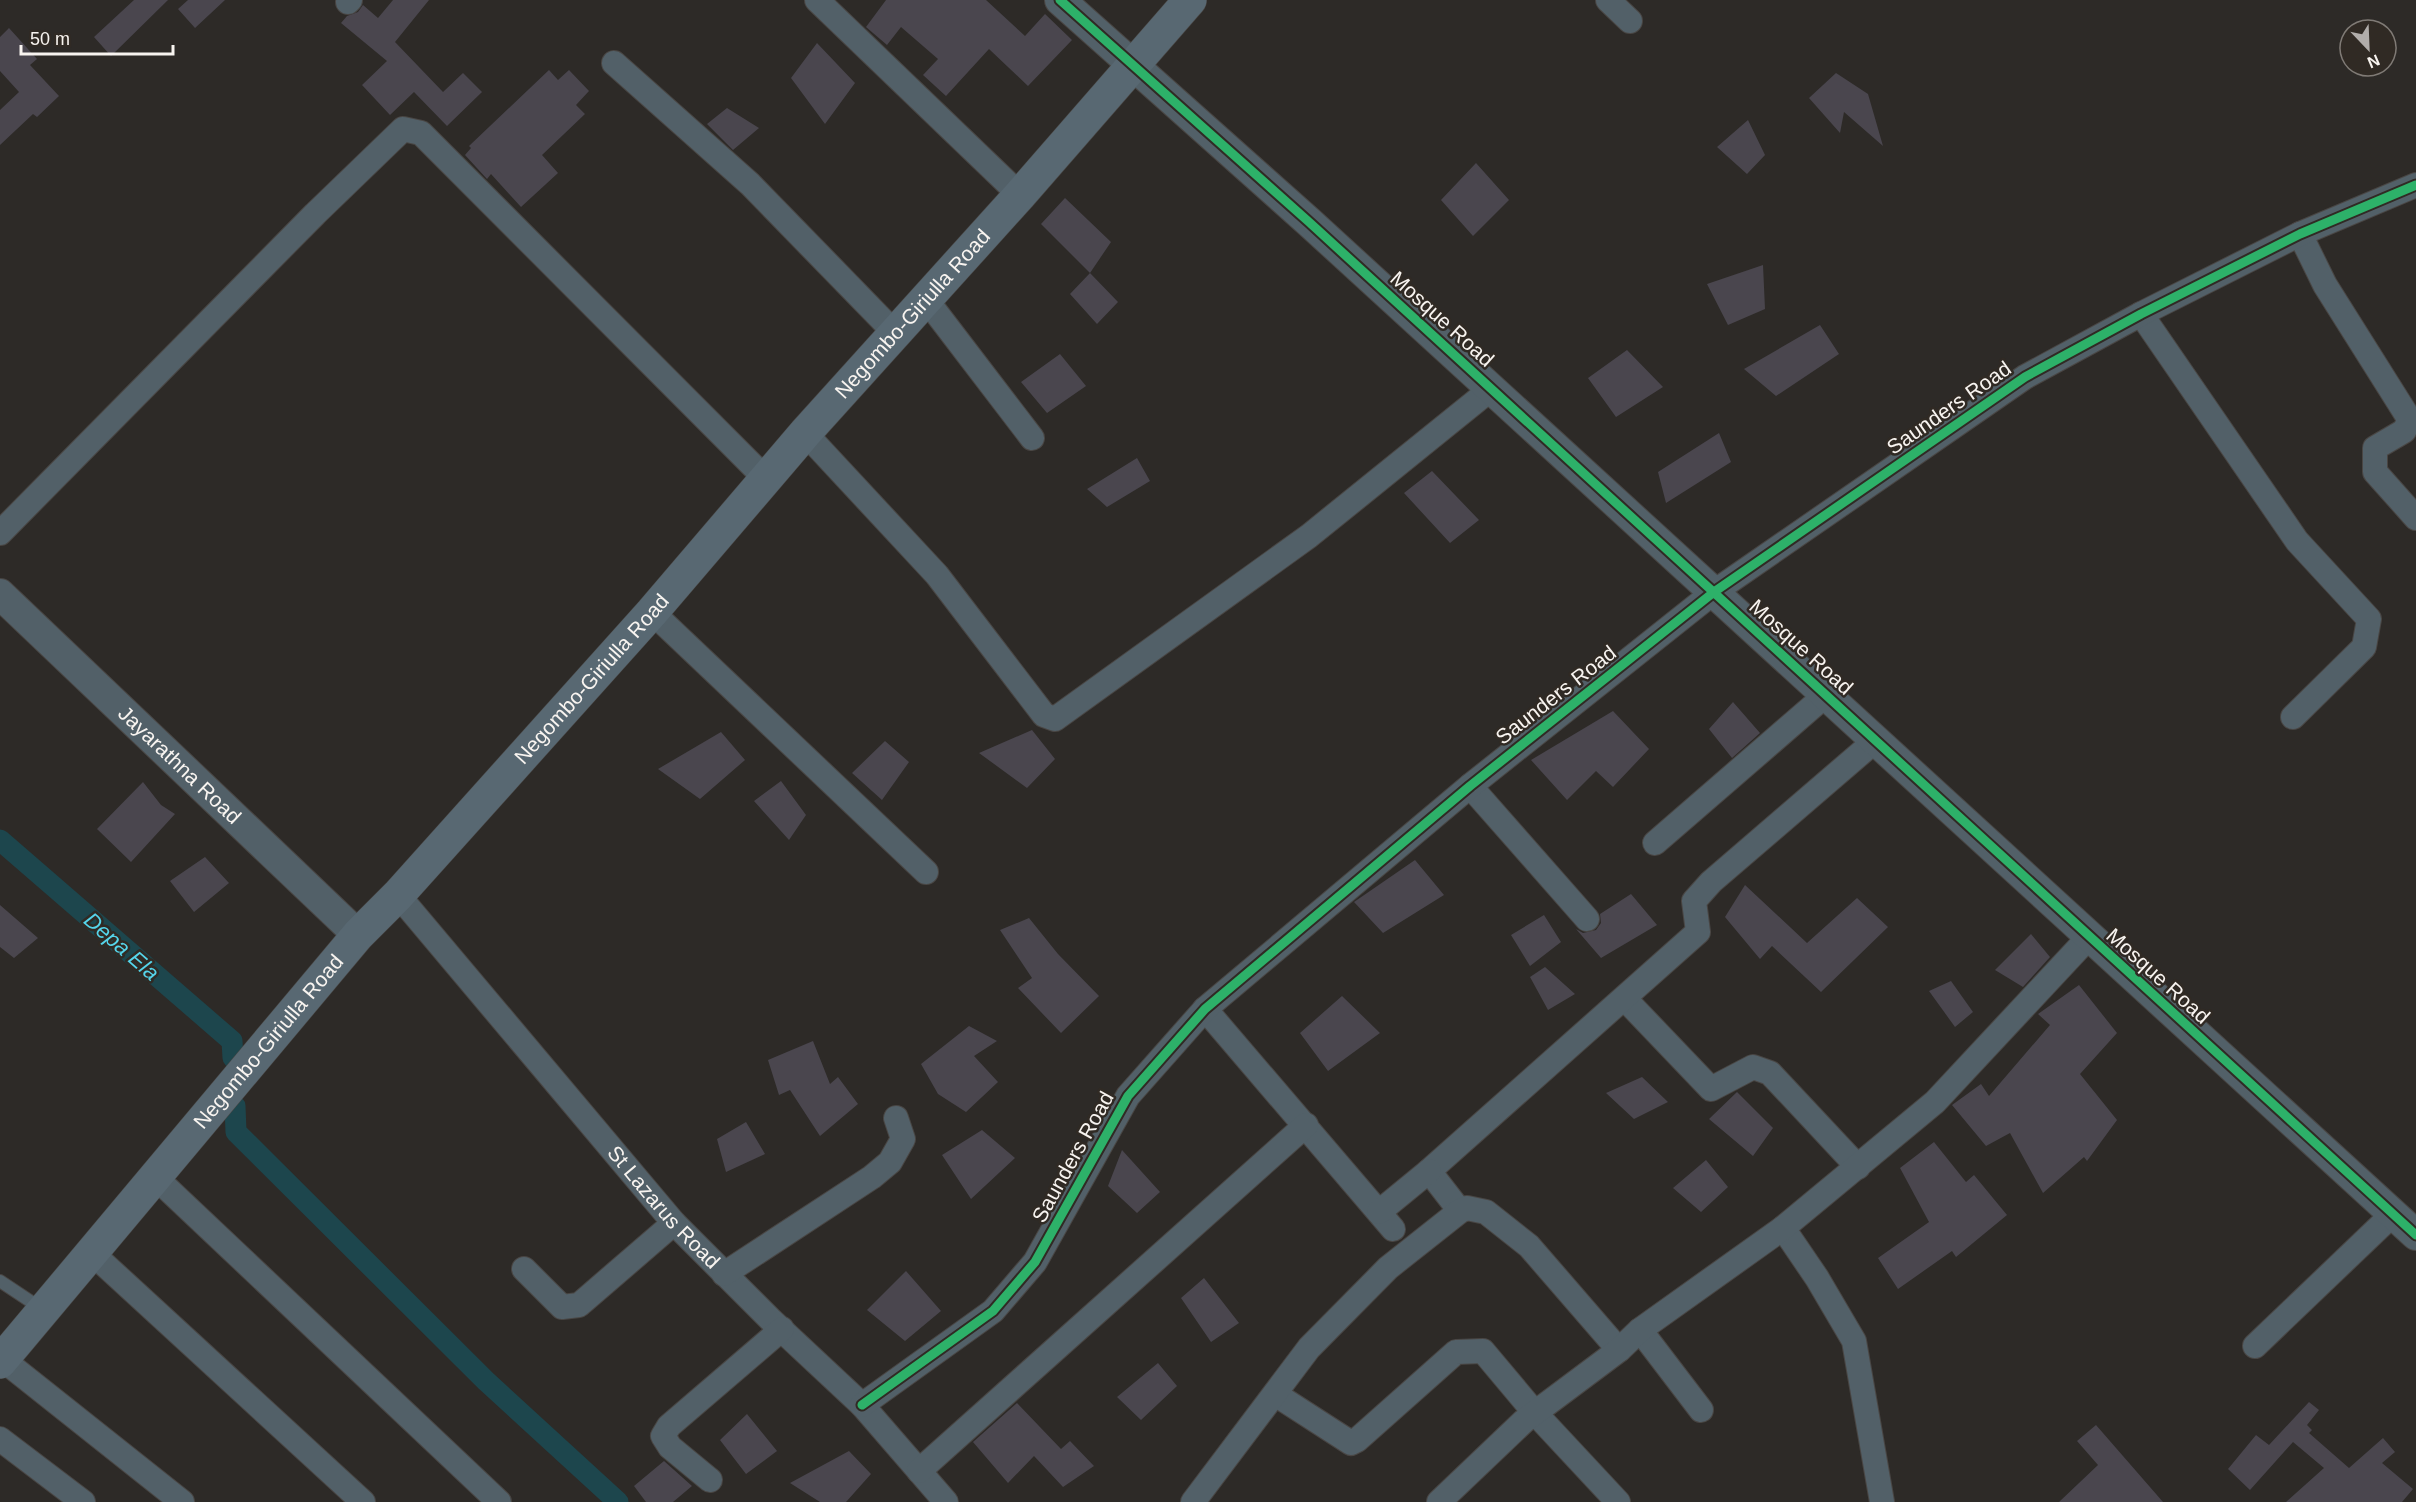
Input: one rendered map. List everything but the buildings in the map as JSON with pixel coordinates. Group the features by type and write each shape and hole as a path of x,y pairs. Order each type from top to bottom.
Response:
{"main road":[{"name":"Negombo-Giriulla Road","path":"1,1361 42,1309 92,1253 154,1176 358,935 398,895 652,612 805,433 1020,195 1190,0"}],"street":[{"path":"817,0 1020,195"},
{"name":"Mosque Road","path":"1060,0 1133,63 1827,694 2089,937 2407,1222"},
{"path":"1608,0 1630,21"},
{"path":"614,63 750,184 894,332"},
{"path":"0,533 402,129 421,133 766,479"},
{"name":"Saunders Road","path":"862,1405 993,1311 1035,1262 1128,1096 1205,1009 1470,786 1714,592 2025,377 2141,314 2300,234 2416,184"},
{"path":"2300,234 2325,285 2410,420 2404,431 2375,448 2374,472 2416,518"},
{"path":"925,298 1032,438"},
{"path":"2141,314 2297,541 2369,619 2364,647 2292,717"},
{"path":"805,433 937,575 1044,715 1055,719 1310,536 1491,389"},
{"name":"Jayarathna Road","path":"0,594 358,935"},
{"path":"652,612 926,872"},
{"path":"1655,843 1827,694"},
{"path":"1205,1009 1386,1220 1429,1171 1698,932 1694,901 1711,882 1876,740"},
{"path":"1470,786 1587,919"},
{"name":"St Lazarus Road","path":"398,895 674,1223 724,1274 862,1405 946,1502"},
{"path":"1439,1502 1535,1413 1619,1350 1640,1330 1783,1228 1935,1102 2089,937"},
{"path":"1625,999 1711,1089 1753,1067 1770,1073 1858,1167"},
{"path":"724,1274 872,1177 890,1162 903,1139 896,1118"},
{"path":"919,1471 1305,1125"},
{"path":"1429,1171 1460,1211"},
{"path":"154,1176 499,1502"},
{"path":"1193,1502 1309,1348 1388,1268 1460,1211 1467,1208 1486,1212 1529,1246 1619,1350"},
{"path":"2256,1346 2407,1222"},
{"path":"524,1269 562,1307 579,1305 674,1223"},
{"path":"1783,1228 1817,1278 1854,1341 1882,1502"},
{"path":"92,1253 363,1502"},
{"path":"710,1480 670,1447 663,1436 669,1426 782,1329"},
{"path":"1640,1330 1701,1410"},
{"path":"1275,1394 1351,1443 1456,1352 1483,1351 1535,1413 1618,1502"},
{"path":"1,1361 182,1502"},
{"path":"0,1439 83,1502"}],"lane":[{"path":"0,1281 42,1309"}],"waterway":[{"name":"Depa Ela","path":"0,840 232,1041 233,1058"},
{"path":"235,1106 236,1132 486,1381 618,1502"}],"cycle path":[{"path":"1060,0 1309,222 2416,1235"},
{"path":"862,1405 993,1311 1035,1262 1128,1096 1205,1009 1470,786 1714,592 2025,377 2141,314 2300,234 2416,185"}]}
